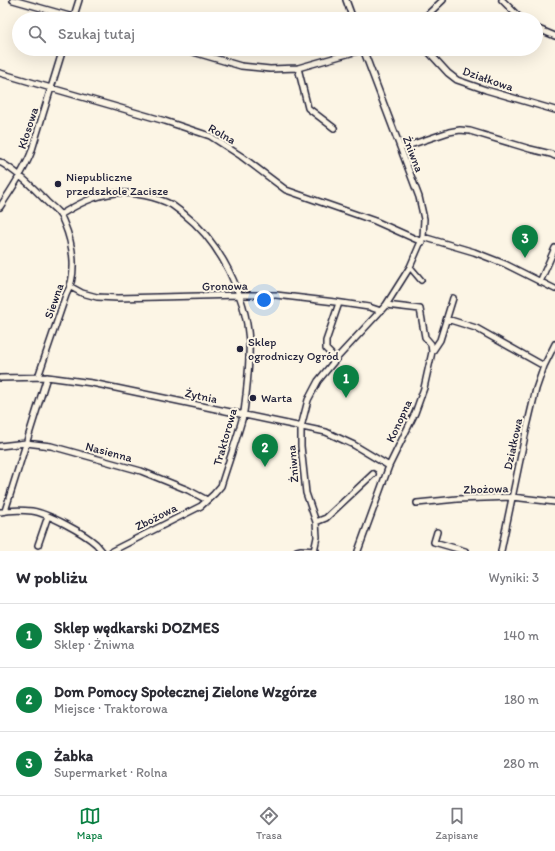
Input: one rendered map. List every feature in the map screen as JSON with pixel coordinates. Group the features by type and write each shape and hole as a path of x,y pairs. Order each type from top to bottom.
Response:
{"street":[{"path":"14,0 53,12"},
{"path":"75,12 79,0"},
{"path":"346,0 350,12"},
{"path":"430,12 443,0"},
{"path":"502,0 514,12"},
{"path":"543,31 555,36"},
{"name":"Kłosowa","path":"0,207 26,165 31,154 61,56"},
{"path":"207,56 241,66 270,69 298,68 340,56"},
{"name":"Żniwna","path":"315,551 317,537 316,522 306,493 301,446 301,427 308,400 318,381 336,359 386,305 410,267 422,240 424,219 419,197 367,56"},
{"name":"Działkowa","path":"433,56 457,80 555,110"},
{"path":"298,68 308,108 334,128"},
{"name":"Rolna","path":"0,73 165,120 210,136 286,190 375,221 422,240 474,252 505,264 555,289"},
{"path":"401,148 449,132 460,130 470,131 555,156"},
{"name":"Siewna","path":"0,162 20,175 60,215 68,232 73,250 71,287 66,295 38,377"},
{"name":"Traktorowa","path":"60,215 77,205 96,197 116,193 134,194 154,198 172,205 191,220 220,254 240,295 247,322 249,359 243,415 221,486 208,500"},
{"path":"540,282 555,248"},
{"path":"410,267 421,280"},
{"name":"Gronowa","path":"71,287 97,297 140,298 276,295 369,307 381,311"},
{"name":"Konopna","path":"358,551 389,466 415,414 424,388 432,352 440,340 453,298"},
{"path":"336,359 326,349 326,341 339,303"},
{"path":"386,305 420,309 424,337 431,344 432,352"},
{"path":"447,319 476,328 544,366"},
{"name":"Działkowa","path":"501,551 536,389 544,366 555,344"},
{"path":"47,377 2,512 21,510 48,516 76,530 96,543 102,551"},
{"name":"Żytnia","path":"0,378 47,377 92,382 326,432 354,445 389,466"},
{"name":"Nasienna","path":"0,446 26,443 51,446 141,471 188,490 208,500"},
{"path":"316,522 326,518 373,474"},
{"name":"Zbożowa","path":"417,503 457,499 512,497 555,502"},
{"name":"Zbożowa","path":"112,551 201,506 208,500"},
{"path":"38,545 48,516"},
{"path":"437,532 434,542 465,551"},
{"path":"297,551 315,551"}],"place":[{"name":"Niepubliczne przedszkole Zacisze","path":"58,184"},
{"name":"Żabka","path":"525,258"},
{"name":"Sklep ogrodniczy Ogród","path":"240,349"},
{"name":"Warta","path":"253,398"},
{"name":"Sklep wędkarski DOZMES","path":"346,398"},
{"name":"Dom Pomocy Społecznej Zielone Wzgórze","path":"265,467"}]}
